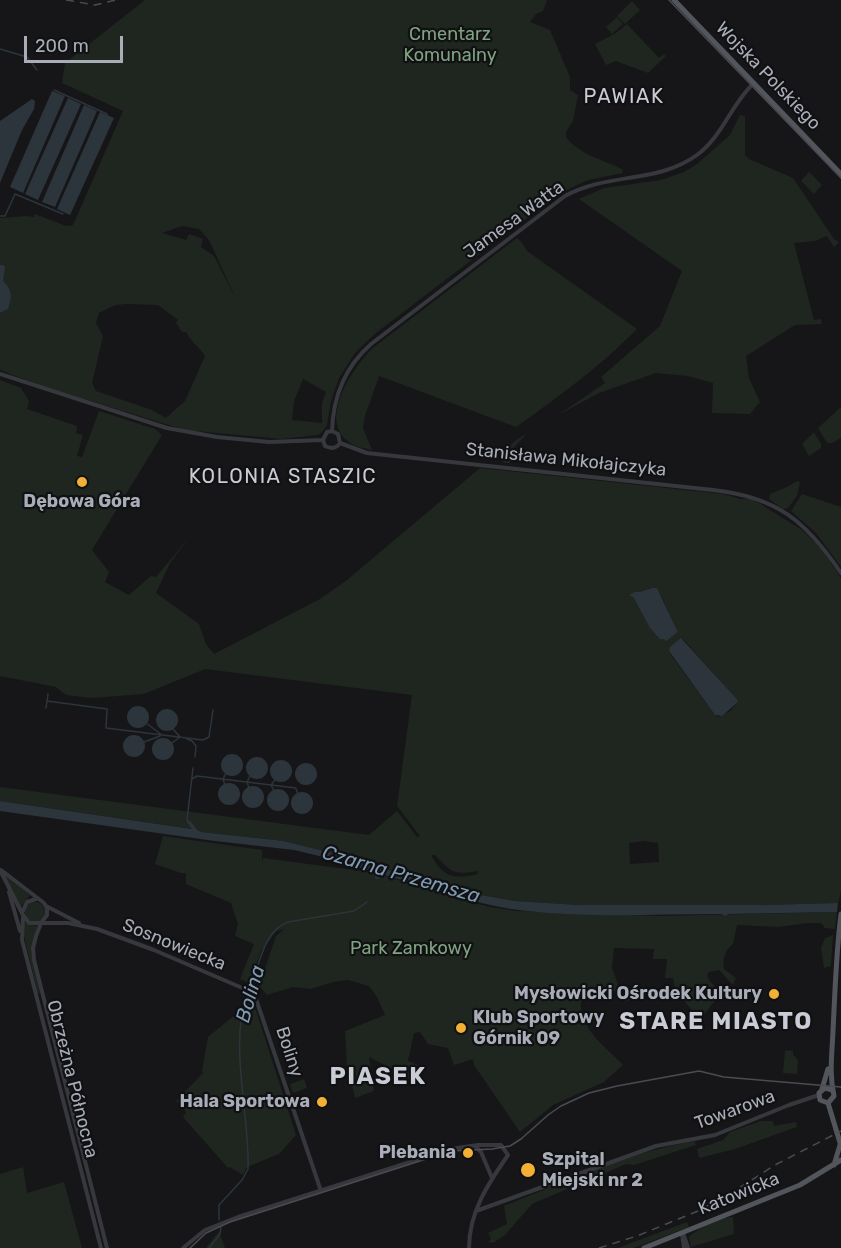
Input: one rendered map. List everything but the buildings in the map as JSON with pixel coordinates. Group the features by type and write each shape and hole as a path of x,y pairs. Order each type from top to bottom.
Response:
{"main road":[{"name":"Wojska Polskiego","path":"674,0 841,174"},
{"path":"828,1103 833,1098 830,1065 841,915"},
{"path":"828,1103 821,1101 820,1092 830,1065"},
{"path":"820,1092 827,1088 832,1090"},
{"path":"828,1103 840,1142 833,1166"},
{"name":"Katowicka","path":"644,1248 800,1185 841,1160"}],"street":[{"name":"Jamesa Watta","path":"332,431 334,405 340,387 353,363 371,344 565,196 595,183 668,170 698,154 716,136 742,95 754,83"},
{"path":"0,374 175,430 269,442 323,440"},
{"path":"332,431 340,436 340,443 331,448 325,446 323,440 325,434 332,431"},
{"name":"Stanisława Mikołajczyka","path":"340,443 362,452 736,493 762,500 786,513 818,541 841,573"},
{"name":"Sosnowiecka","path":"0,870 29,923 85,926"},
{"name":"Sosnowiecka","path":"0,870 46,905 85,926 154,950 252,992"},
{"path":"7,886 22,940"},
{"path":"23,913 27,902 37,899"},
{"path":"41,922 47,915 46,905"},
{"name":"Obrzeżna Północna","path":"23,913 22,940 107,1248"},
{"name":"Obrzeżna Północna","path":"41,922 34,942 33,957 101,1248"},
{"name":"Boliny","path":"252,992 257,999 321,1191"},
{"path":"43,1021 49,1020"},
{"name":"Towarowa","path":"476,1211 656,1146 715,1135 820,1092"},
{"path":"481,1152 485,1145"},
{"path":"183,1248 215,1225 451,1149 501,1145 508,1155 481,1198 470,1230 469,1248"},
{"path":"474,1146 481,1152 492,1178"},
{"path":"481,1198 484,1204 490,1207"},
{"path":"684,1241 693,1229"},
{"path":"682,1233 686,1248"},
{"path":"670,1238 684,1241"}],"green space":[{"name":"Cmentarz Komunalny","path":"145,0 547,0 543,11 536,14 530,22 550,30 570,77 570,90 578,95 573,121 566,132 566,137 578,149 622,169 623,173 588,180 558,194 376,333 355,353 339,378 331,401 327,425 318,435 281,439 185,430 39,385 0,370 0,218 34,217 35,214 66,226 73,225 123,111 62,83 65,63","holes":["182,226 199,229 209,240 236,299 214,256 201,247 203,239 189,234 186,240 162,233","115,305 158,305 178,320 176,323 182,332 186,332 205,356 185,401 166,418 152,410 96,391 92,383 103,336 96,323 99,313","303,379 326,392 322,403 322,423 292,420 294,401"]},
{"path":"632,1 640,10 625,24 617,16"},
{"path":"617,17 623,24 612,34 606,27"},
{"path":"627,24 659,58 664,54 666,56 648,73 616,61 606,65 595,44 616,33"},
{"path":"740,115 745,116 745,155 749,159 793,178 834,239 839,242 834,247 827,236 815,241 794,243 814,320 821,319 822,324 795,325 746,356 749,378 760,402 750,414 712,413 713,383 688,376 656,373 599,393 558,415 605,383 601,377 660,326 682,271 579,199 604,188 661,180 684,172 697,164 730,135"},
{"path":"809,172 822,185 814,194 801,181"},
{"path":"517,238 527,251 637,329 594,368 516,427 379,376 363,428 372,450 349,442 340,432 337,420 338,407 349,379 366,355"},
{"path":"0,380 21,388 29,401 27,409 77,426 76,433 83,435 77,456 82,457 99,411 155,429 162,435 92,550 109,572 105,582 129,595 151,576 156,577 191,535 170,563 156,593 199,624 206,644 214,654 320,599 347,580 480,468 723,494 741,499 751,498 802,530 821,548 841,578 841,891 838,903 579,905 515,901 452,890 344,856 284,841 201,832 0,801 0,787 369,835 397,811 417,837 420,836 397,806 412,695 205,669 144,694 92,698 66,695 56,687 0,676","holes":["652,588 661,595 678,632 666,640 659,636 631,594","683,639 738,702 730,711 718,717 715,715 669,651","644,841 658,843 659,862 630,864 629,843","431,855 435,855 453,871 463,873 477,871 478,874 462,877 450,875 435,862"]},
{"path":"841,407 841,438 827,443 818,428"},
{"path":"814,432 821,448 809,456 802,444"},
{"path":"526,434 511,451 510,463 504,463 501,459 505,451"},
{"path":"797,481 800,482 797,496 788,508 783,509 769,499 770,494"},
{"path":"802,494 841,507 841,567 816,533 791,511"},
{"name":"Park Zamkowy","path":"163,836 262,850 262,863 263,858 376,873 459,899 517,911 659,916 837,912 835,929 825,928 821,923 778,927 737,925 733,944 726,952 723,962 724,969 736,978 733,985 719,970 709,972 707,975 709,980 721,993 703,1016 699,1011 696,1015 675,990 673,978 665,978 667,959 653,959 654,949 614,948 612,968 620,990 581,1002 584,1021 589,1029 623,1065 604,1082 553,1105 520,1132 474,1065 473,1059 454,1065 448,1048 428,1044 420,1032 414,1033 408,1061 418,1065 410,1079 405,1081 393,1069 369,1057 374,1091 355,1098 347,1065 345,1031 385,1015 369,986 348,980 311,989 293,987 267,995 259,986 276,936 284,929 276,931 261,951 249,983 240,979 254,944 235,936 238,924 231,903 186,884 186,873 155,864"},
{"path":"4,876 30,895 21,907"},
{"path":"35,902 42,905 45,912 42,919 35,922 28,919 25,912 28,905"},
{"path":"24,921 37,926 31,952 40,993 38,994 24,936"},
{"path":"833,935 831,966 824,968 821,948 825,938"},
{"path":"640,986 643,995 624,1002 621,992"},
{"path":"247,999 254,1004 296,1135 279,1154 247,1167 243,1175 228,1168 183,1117 186,1112 176,1101 203,1073 208,1037 241,1010 245,1011"},
{"path":"785,1050 793,1051 793,1055 798,1060 797,1074 783,1073"},
{"path":"304,1079 307,1088 293,1093 290,1084"},
{"path":"761,1121 773,1121 774,1126 796,1122 797,1127 735,1149 699,1158 697,1149 723,1140 730,1132"},
{"path":"695,1141 696,1145 634,1165 626,1164 532,1204 505,1235 493,1243 488,1242 491,1239 488,1233 507,1224 504,1206 622,1160"},
{"path":"23,1167 27,1193 64,1182 82,1248 0,1248 0,1174"},
{"path":"733,1217 734,1234 691,1247 689,1237 693,1233 715,1221"},
{"path":"687,1222 689,1227 634,1248 618,1248"},
{"path":"219,1231 225,1248 206,1248"}],"water":[{"path":"52,91 65,96 23,193 10,187"},
{"path":"68,98 81,104 38,200 25,194"},
{"path":"32,99 35,101 34,109 22,130 0,183 0,121"},
{"path":"84,105 97,111 55,207 42,202"},
{"path":"100,112 114,118 70,215 57,209"},
{"path":"0,265 5,267 3,281 11,294 8,309 2,312 0,312"},
{"path":"657,588 678,632 666,641 660,639 650,628 634,598 629,595"},
{"path":"681,638 737,699 738,702 722,716 715,715 669,651 670,647"},
{"path":"138,706 148,713 149,717 142,727 138,728 128,721 127,717 134,707"},
{"path":"167,709 177,716 178,720 171,730 167,731 157,724 156,720 163,710"},
{"path":"134,735 144,742 145,746 138,756 134,757 124,750 123,746 130,736"},
{"path":"163,738 173,745 174,749 167,759 163,760 153,753 152,749 159,739"},
{"path":"232,754 242,761 243,765 236,775 232,776 222,769 221,765 228,755"},
{"path":"257,757 267,764 268,768 261,778 257,779 247,772 246,768 253,758"},
{"path":"281,760 291,767 292,771 285,781 281,782 271,775 270,771 277,761"},
{"path":"306,763 316,770 317,774 310,784 306,785 296,778 295,774 302,764"},
{"path":"229,783 239,790 240,794 233,804 229,805 219,798 218,794 225,784"},
{"path":"253,786 263,793 264,797 257,807 253,808 243,801 242,797 249,787"},
{"path":"278,789 288,796 289,800 282,810 278,811 268,804 267,800 274,790"},
{"path":"302,792 312,799 313,803 306,813 302,814 292,807 291,803 298,793"},
{"name":"Czarna Przemsza","path":"0,801 192,829 187,822 190,821 201,832 284,841 344,856 452,890 515,901 579,905 838,903 837,912 728,914 726,916 721,914 575,914 518,910 459,897 458,900 457,896 381,874 378,879 375,878 375,873 370,871 294,850 0,811"}],"waterway":[{"path":"0,49 27,57 37,70"},
{"path":"54,90 107,115"},
{"path":"0,216 5,216 15,194 63,214"},
{"path":"46,708 48,694"},
{"path":"47,701 107,709 106,728 203,740 209,737 213,710"},
{"path":"146,723 162,735"},
{"path":"172,743 180,737 173,729"},
{"path":"144,742 160,736"},
{"path":"187,739 196,746 195,757"},
{"path":"189,823 187,820 193,768"},
{"path":"225,785 223,779 226,773"},
{"path":"192,779 197,776 296,788"},
{"path":"249,788 247,782 250,776"},
{"path":"274,791 271,785 275,780"},
{"path":"296,789 298,794"},
{"name":"Bolina","path":"250,988 263,950 280,926 288,922 354,911 367,902"},
{"name":"Bolina","path":"219,1220 219,1205 242,1180 248,1169 240,1056 242,1013 248,993"},
{"name":"Bolina","path":"209,1248 220,1234 221,1227"}],"tram line":[{"path":"669,0 841,178"},
{"path":"190,1248 206,1233 230,1222 451,1151 510,1146 561,1106 589,1093 617,1086 699,1071 724,1077 841,1087"}],"railway":[{"path":"66,0 95,5 116,0"},
{"path":"599,1248 637,1236 698,1211 775,1165 841,1131"}],"place":[{"name":"Dębowa Góra","path":"82,482"},
{"name":"Mysłowicki Ośrodek Kultury","path":"774,994"},
{"name":"Klub Sportowy Górnik 09","path":"461,1028"},
{"name":"Hala Sportowa","path":"322,1102"},
{"name":"Plebania","path":"468,1153"},
{"name":"Szpital Miejski nr 2","path":"528,1170"}],"district":[{"name":"PAWIAK","path":"624,97"},
{"name":"KOLONIA STASZIC","path":"283,477"},
{"name":"STARE MIASTO","path":"716,1022"},
{"name":"PIASEK","path":"378,1077"}]}
